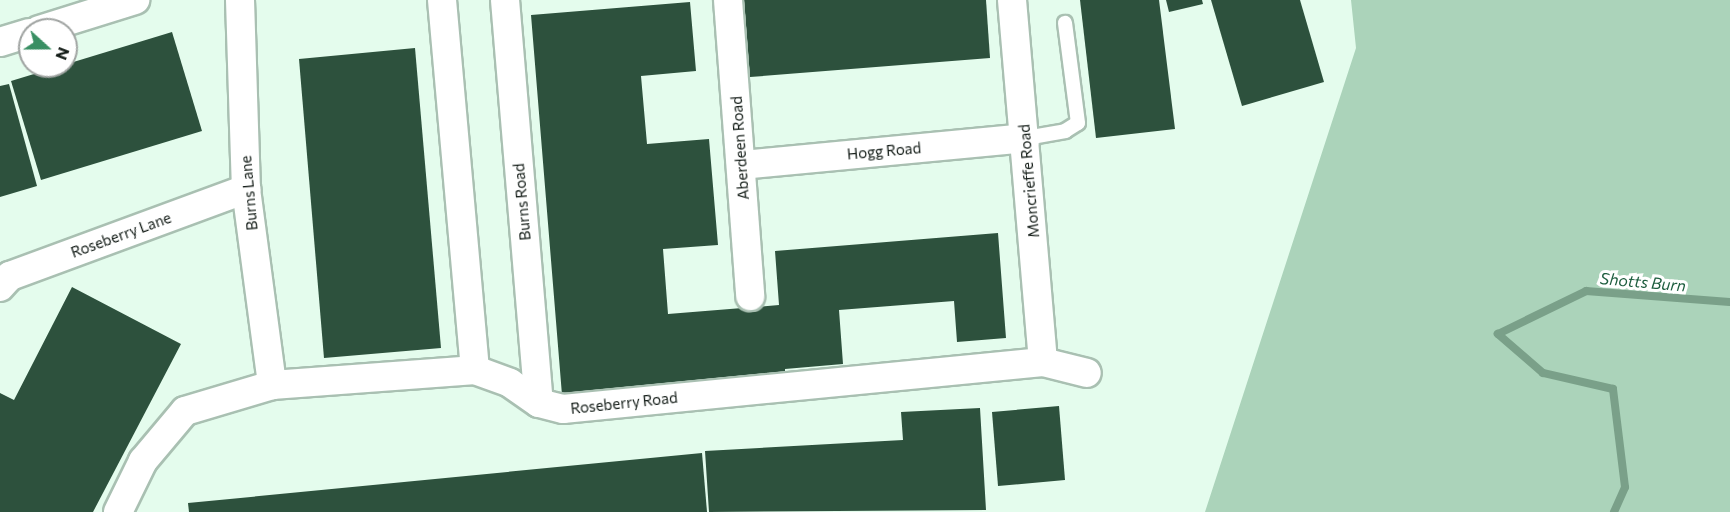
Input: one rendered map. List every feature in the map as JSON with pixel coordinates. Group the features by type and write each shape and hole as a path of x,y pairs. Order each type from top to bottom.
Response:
{"street":[{"path":"77,18 135,0"},
{"name":"Burns Lane","path":"240,0 246,189 273,385"},
{"path":"442,0 475,370"},
{"name":"Burns Road","path":"505,0 539,403"},
{"name":"Aberdeen Road","path":"728,0 750,296"},
{"name":"Moncrieffe Road","path":"1012,0 1026,138 1043,362"},
{"path":"0,42 18,37"},
{"name":"Hogg Road","path":"741,165 1026,138"},
{"name":"Roseberry Lane","path":"0,286 10,276 246,189"},
{"name":"Roseberry Road","path":"118,512 143,461 185,411 273,385 475,370 510,383 539,403 563,409 1043,362 1087,373"}],"lane":[{"path":"1026,138 1065,131 1078,123 1065,23"}],"green space":[{"path":"1351,0 1730,0 1730,512 1205,512 1356,48"}],"building":[{"path":"744,0 986,0 990,58 750,77"},
{"path":"1080,0 1159,0 1175,129 1096,138"},
{"path":"1166,0 1202,0 1203,4 1169,12"},
{"path":"1211,0 1300,0 1324,82 1242,106"},
{"path":"690,2 696,71 641,76 647,144 709,139 718,245 663,249 668,314 779,305 775,251 998,233 1006,338 957,342 954,301 839,310 843,364 785,369 785,376 562,395 531,15"},
{"path":"172,32 202,131 41,180 11,81 21,78 78,78 78,61"},
{"path":"415,48 441,348 324,358 299,59"},
{"path":"9,84 37,186 0,197 0,86"},
{"path":"72,287 181,344 93,512 0,512 0,393 14,400"},
{"path":"1059,406 1065,480 998,486 992,412"},
{"path":"980,408 986,510 709,512 705,451 903,440 901,412"},
{"path":"702,453 707,512 189,512 188,503"}],"waterway":[{"name":"Shotts Burn","path":"1614,512 1625,487 1613,389 1543,373 1498,334 1586,291 1730,302"}]}
